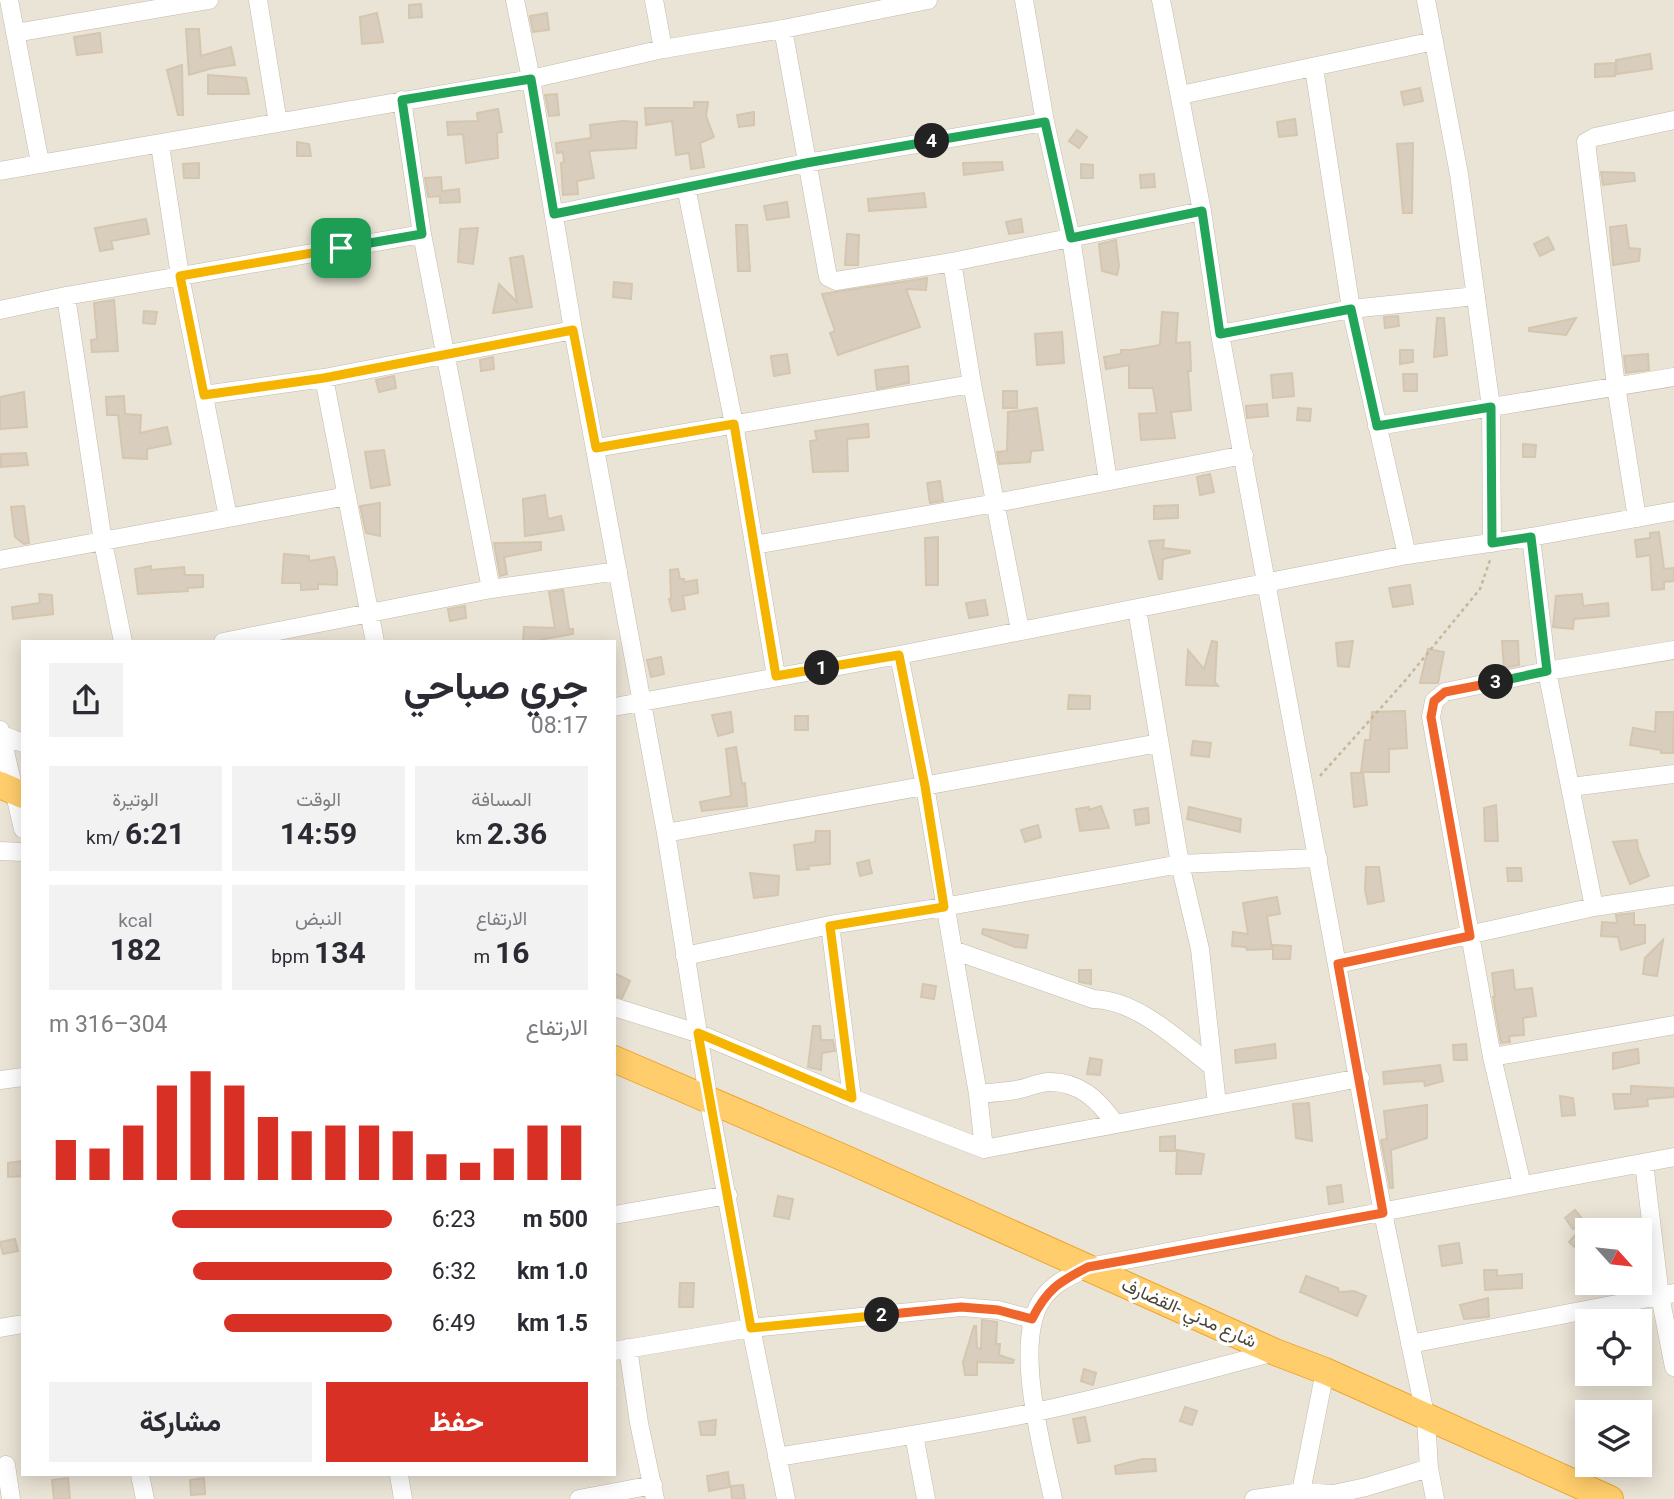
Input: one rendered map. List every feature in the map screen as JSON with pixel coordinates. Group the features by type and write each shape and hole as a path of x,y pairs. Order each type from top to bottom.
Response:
{"highway":[{"name":"شارع مدني -القضارف","path":"616,1060 844,1158 1610,1499"}],"street":[{"path":"9,0 40,163"},
{"path":"15,33 209,0"},
{"path":"258,0 278,123"},
{"path":"515,0 666,833 709,1102 786,1499"},
{"path":"654,0 663,49"},
{"path":"0,171 531,79 663,49 783,29 900,2 928,0"},
{"path":"1024,0 1045,122 1071,238 1108,481"},
{"path":"1161,0 1181,95 1220,334 1383,1213 1426,1419 1429,1468 1435,1499"},
{"path":"1426,0 1459,174 1491,407 1492,543"},
{"path":"783,29 806,163 828,277 831,280 953,262 1202,211"},
{"path":"1181,95 1434,41"},
{"path":"1314,68 1351,309 1407,555"},
{"path":"402,100 422,234 491,589"},
{"path":"1637,518 1616,386 1586,142 1595,136 1674,120"},
{"path":"554,214 806,163 1045,122"},
{"path":"160,145 180,276 228,517"},
{"path":"687,187 734,424 776,676"},
{"path":"0,310 422,234"},
{"path":"953,262 972,384 1020,630"},
{"path":"66,296 103,541 123,640"},
{"path":"1220,334 1351,309 1476,296"},
{"path":"204,395 324,378 573,330"},
{"path":"1377,426 1674,377"},
{"path":"324,378 375,640"},
{"path":"596,448 972,384"},
{"path":"754,545 996,503 1244,455"},
{"path":"0,560 346,496"},
{"path":"616,707 899,655 1407,555 1531,537 1674,511"},
{"path":"1531,537 1547,671 1594,907"},
{"path":"233,640 491,589 618,571"},
{"path":"1136,609 1180,864 1200,949 1217,1104"},
{"path":"1522,1185 1492,1057 1470,936 1431,717 1434,701 1445,692 1547,671 1674,650"},
{"path":"899,655 925,786 978,1094 984,1149"},
{"path":"0,733 21,742"},
{"path":"0,733 21,822"},
{"path":"666,833 1159,743"},
{"path":"1572,788 1674,774"},
{"path":"0,850 21,852"},
{"path":"685,956 830,926 1180,864 1318,858"},
{"path":"1338,964 1594,907 1674,895"},
{"path":"830,926 852,1098"},
{"path":"953,950 1093,999 1106,999 1120,1004 1167,1032 1213,1067"},
{"path":"616,1008 698,1033 852,1098 984,1149 1360,1079"},
{"path":"1492,1057 1674,1025"},
{"path":"0,1080 21,1077"},
{"path":"978,1094 1020,1090 1049,1082 1071,1085 1088,1093 1104,1107 1115,1124"},
{"path":"1053,1499 1036,1412 1028,1352 1032,1319 1042,1299 1056,1283 1088,1267 1674,1157"},
{"path":"1644,1163 1667,1295 1674,1367"},
{"path":"616,1214 728,1195"},
{"path":"1410,1344 1667,1295"},
{"path":"579,1499 654,1492 621,1350 751,1328 961,1307 998,1310 1032,1319"},
{"path":"0,1328 21,1324"},
{"path":"777,1457 1036,1412 1275,1352"},
{"path":"1301,1496 1325,1371"},
{"path":"914,1435 926,1499"},
{"path":"10,1464 11,1499"},
{"path":"1254,1499 1334,1494 1429,1468"},
{"path":"140,1476 145,1499"},
{"path":"399,1476 402,1499"}],"path":[{"path":"1306,792 1404,681 1479,589 1489,563 1492,543"}],"shaded area":[{"path":"0,0 1674,0 1674,1499 0,1499"}],"building":[{"path":"421,4 422,17 409,18 409,5"},
{"path":"377,13 383,42 362,44 360,17"},
{"path":"547,13 549,30 533,32 530,16"},
{"path":"186,29 199,29 201,56 231,47 235,65 189,75"},
{"path":"100,33 102,52 77,55 74,37"},
{"path":"1650,54 1652,69 1617,74 1616,60"},
{"path":"1615,63 1615,76 1595,77 1595,64"},
{"path":"182,65 183,115 178,115 167,70"},
{"path":"208,75 246,78 249,94 208,94"},
{"path":"1420,88 1423,101 1404,105 1401,92"},
{"path":"557,94 559,115 549,116 545,95"},
{"path":"694,102 708,102 706,116 714,137 700,143 704,167 691,169 689,153 676,155 672,121 646,125 645,108 694,108"},
{"path":"498,109 502,132 497,133 498,158 466,163 463,134 448,135 447,122 478,121 477,113"},
{"path":"754,112 754,125 739,127 737,115"},
{"path":"1295,119 1297,135 1279,137 1277,122"},
{"path":"637,122 636,148 589,151 594,178 577,181 578,194 563,195 563,152 557,153 556,143 591,138 590,125"},
{"path":"1077,130 1087,137 1079,148 1069,141"},
{"path":"297,142 309,144 311,156 297,156"},
{"path":"1413,143 1412,213 1403,213 1397,144"},
{"path":"1002,162 1003,170 964,175 963,163"},
{"path":"199,163 199,178 184,178 183,164"},
{"path":"1081,164 1093,165 1093,178 1081,178"},
{"path":"1601,172 1634,173 1635,181 1603,185"},
{"path":"1154,174 1155,187 1141,188 1140,175"},
{"path":"441,177 442,191 459,189 460,202 440,203 440,196 428,197 425,178"},
{"path":"924,193 926,207 869,211 868,199"},
{"path":"787,202 789,217 767,220 764,206"},
{"path":"146,219 149,234 111,241 113,249 100,251 95,228"},
{"path":"1021,219 1023,232 1009,234 1006,222"},
{"path":"736,225 747,225 750,271 738,271"},
{"path":"1626,225 1629,248 1640,249 1639,261 1613,265 1610,227"},
{"path":"478,228 473,264 458,262 460,229"},
{"path":"847,234 859,235 858,265 845,265"},
{"path":"1548,237 1554,249 1540,256 1534,244"},
{"path":"1116,240 1119,266 1117,275 1102,271 1099,244"},
{"path":"523,256 532,307 493,313 499,284 517,302 510,258"},
{"path":"927,278 926,290 906,289 920,327 838,355 830,333 835,331 822,294"},
{"path":"614,282 632,284 631,299 613,297"},
{"path":"114,300 118,351 92,352 91,340 97,339 94,303"},
{"path":"144,311 157,312 155,324 143,323"},
{"path":"1162,312 1178,313 1176,343 1190,342 1191,371 1188,371 1191,410 1171,412 1175,438 1141,440 1139,414 1157,413 1153,388 1129,388 1129,365 1106,369 1104,357 1121,354 1121,350 1160,345"},
{"path":"1398,316 1399,326 1385,328 1384,317"},
{"path":"1437,318 1444,318 1447,355 1434,357"},
{"path":"1576,318 1566,335 1529,331 1529,328"},
{"path":"1062,332 1064,363 1037,365 1035,334"},
{"path":"1400,350 1413,350 1413,362 1400,364"},
{"path":"787,354 790,373 774,376 771,356"},
{"path":"1648,354 1649,370 1626,373 1624,356"},
{"path":"493,357 494,369 481,371 480,360"},
{"path":"908,366 909,383 877,389 875,370"},
{"path":"1292,373 1294,396 1273,398 1271,375"},
{"path":"1403,374 1417,374 1417,391 1404,391"},
{"path":"394,376 396,388 379,392 376,380"},
{"path":"1003,391 1017,391 1017,408 1003,408"},
{"path":"24,392 27,427 0,429 0,397"},
{"path":"124,396 125,414 141,415 140,433 167,427 171,444 147,449 147,459 123,458 118,415 107,415 106,397"},
{"path":"1267,404 1268,416 1247,418 1246,406"},
{"path":"1037,408 1043,450 1031,451 1030,462 999,464 997,452 1007,451 1008,412"},
{"path":"1298,408 1311,409 1310,421 1297,420"},
{"path":"868,424 869,437 847,439 848,471 813,472 810,441 817,440 815,431"},
{"path":"1523,444 1536,445 1535,457 1523,457"},
{"path":"384,450 390,485 371,488 365,452"},
{"path":"26,453 28,465 1,467 1,454"},
{"path":"1210,474 1214,492 1200,495 1197,477"},
{"path":"940,481 943,501 930,503 927,483"},
{"path":"545,495 548,519 561,516 564,530 525,536 523,499"},
{"path":"380,503 380,536 366,533 360,506"},
{"path":"1178,505 1178,518 1154,519 1154,506"},
{"path":"24,506 29,543 24,544 15,537 11,507"},
{"path":"1659,532 1664,569 1674,568 1674,581 1664,582 1664,589 1652,590 1650,555 1637,557 1635,540 1650,538 1650,533"},
{"path":"938,537 938,585 926,585 925,538"},
{"path":"1164,540 1163,548 1190,553 1163,559 1162,579 1159,579 1149,541"},
{"path":"541,542 541,550 504,557 507,574 500,576 494,543"},
{"path":"284,554 309,556 309,561 334,557 337,585 318,584 318,589 301,590 301,583 282,583"},
{"path":"151,566 151,570 184,567 185,575 203,575 203,587 187,588 188,591 138,594 135,569"},
{"path":"678,569 680,579 684,579 684,582 697,580 698,593 683,596 685,609 672,611 669,599 670,570"},
{"path":"1410,585 1413,604 1393,607 1389,588"},
{"path":"563,590 569,629 573,629 573,634 523,640 524,627 555,628 549,592"},
{"path":"39,594 52,595 53,614 13,619 12,607 40,603"},
{"path":"1582,594 1583,606 1608,603 1609,616 1574,619 1573,629 1553,627 1556,596"},
{"path":"985,600 988,615 969,618 966,603"},
{"path":"465,606 466,618 450,621 448,609"},
{"path":"1212,641 1217,642 1215,682 1218,686 1186,685 1188,650 1204,669"},
{"path":"1353,641 1349,667 1338,666 1336,643"},
{"path":"1502,641 1518,641 1519,665 1504,668"},
{"path":"1428,649 1444,652 1438,683 1420,683"},
{"path":"661,657 664,674 651,677 647,660"},
{"path":"1069,695 1090,696 1090,709 1068,709"},
{"path":"1405,711 1407,748 1389,749 1389,772 1361,772 1365,740 1370,740 1372,712"},
{"path":"731,712 733,732 718,736 712,715"},
{"path":"1656,712 1674,712 1673,753 1661,753 1661,750 1630,745 1633,728 1655,732"},
{"path":"795,716 808,716 808,730 795,730"},
{"path":"1193,741 1211,743 1209,757 1191,755"},
{"path":"736,747 742,784 745,783 747,806 702,811 700,802 731,796 726,749"},
{"path":"1351,773 1363,773 1367,805 1354,807"},
{"path":"1496,805 1498,841 1485,841 1484,808"},
{"path":"1101,806 1109,828 1080,831 1076,809 1089,807 1089,810"},
{"path":"1189,807 1241,819 1240,832 1187,819"},
{"path":"1148,808 1149,823 1136,825 1134,810"},
{"path":"1038,825 1041,837 1025,842 1021,830"},
{"path":"816,831 830,831 830,864 797,870 794,845 815,842"},
{"path":"1637,840 1649,876 1630,884 1613,842"},
{"path":"869,860 872,873 860,876 857,863"},
{"path":"1366,867 1379,867 1384,901 1368,904 1365,890"},
{"path":"1507,868 1521,868 1522,881 1508,881"},
{"path":"750,873 779,876 778,895 754,898"},
{"path":"1277,897 1280,914 1267,916 1272,949 1247,950 1246,947 1232,946 1233,932 1248,934 1243,903"},
{"path":"1634,913 1634,925 1645,925 1645,943 1621,950 1618,937 1601,936 1602,922 1617,923 1616,915"},
{"path":"983,929 1028,935 1026,948 1015,947 982,934"},
{"path":"1663,940 1657,976 1643,974 1645,958"},
{"path":"1273,945 1291,946 1290,959 1273,959"},
{"path":"1079,970 1091,970 1091,984 1079,982"},
{"path":"1513,970 1515,990 1532,988 1536,1016 1523,1018 1524,1035 1509,1036 1510,1042 1501,1043 1492,973"},
{"path":"616,974 630,981 622,998 616,996"},
{"path":"923,984 936,986 934,999 921,997"},
{"path":"813,1026 820,1026 821,1040 833,1040 835,1051 822,1053 821,1070 808,1067"},
{"path":"1275,1044 1276,1058 1236,1063 1235,1050"},
{"path":"1466,1044 1467,1060 1454,1060 1453,1045"},
{"path":"1638,1049 1639,1063 1613,1069 1613,1053"},
{"path":"1090,1058 1102,1060 1100,1075 1087,1074"},
{"path":"1440,1065 1443,1081 1425,1086 1424,1081 1384,1084 1383,1072"},
{"path":"1631,1086 1674,1088 1674,1097 1647,1099 1648,1106 1615,1109 1613,1094 1631,1094"},
{"path":"1560,1096 1573,1098 1575,1115 1562,1116"},
{"path":"1309,1103 1312,1141 1296,1138 1293,1104"},
{"path":"1427,1105 1427,1138 1391,1150 1393,1188 1390,1188 1381,1140 1387,1139 1384,1111"},
{"path":"1175,1136 1175,1151 1160,1151 1160,1137"},
{"path":"1177,1150 1204,1154 1201,1174 1176,1174"},
{"path":"21,1161 21,1176 8,1177 8,1163"},
{"path":"1341,1185 1343,1202 1329,1204 1327,1187"},
{"path":"778,1196 793,1199 789,1219 774,1216"},
{"path":"1575,1210 1582,1218 1575,1218 1573,1229 1565,1218"},
{"path":"1575,1235 1575,1247 1569,1242"},
{"path":"15,1239 18,1251 3,1254 0,1242"},
{"path":"1459,1243 1462,1263 1442,1266 1439,1246"},
{"path":"1484,1270 1497,1270 1497,1276 1522,1274 1522,1288 1485,1290"},
{"path":"1306,1276 1338,1288 1339,1292 1354,1291 1366,1296 1357,1316 1300,1292"},
{"path":"680,1283 694,1283 693,1307 679,1307"},
{"path":"1488,1298 1489,1317 1464,1319 1460,1305"},
{"path":"982,1320 997,1322 996,1344 1000,1344 999,1355 1014,1360 1013,1363 977,1362 977,1375 965,1375 963,1362 974,1326 977,1348 981,1349"},
{"path":"1084,1369 1096,1373 1093,1385 1081,1381"},
{"path":"1185,1407 1197,1411 1192,1425 1180,1421"},
{"path":"1085,1417 1090,1441 1078,1443 1073,1419"},
{"path":"716,1420 715,1435 701,1435 699,1422"},
{"path":"1142,1459 1155,1459 1156,1471 1116,1474 1115,1466"},
{"path":"728,1472 730,1487 709,1491 707,1476"},
{"path":"68,1478 70,1499 54,1499 52,1480"},
{"path":"204,1478 205,1494 191,1495 190,1480"},
{"path":"743,1485 745,1499 732,1499 731,1486"}],"route":[{"path":"531,79 554,214 806,163 1045,122 1071,238 1202,211 1220,334 1351,309 1377,426 1491,407 1492,543 1531,537 1547,671 1445,692 1434,701 1431,717 1470,936 1338,964 1383,1213 1088,1267 1056,1283 1042,1299 1032,1319 998,1310 961,1307 751,1328 698,1033 852,1098 830,926 944,907 925,786 899,655 776,676 734,424 596,448 573,330 324,378 204,395 180,276 341,248 422,234 402,100 531,79"}]}
